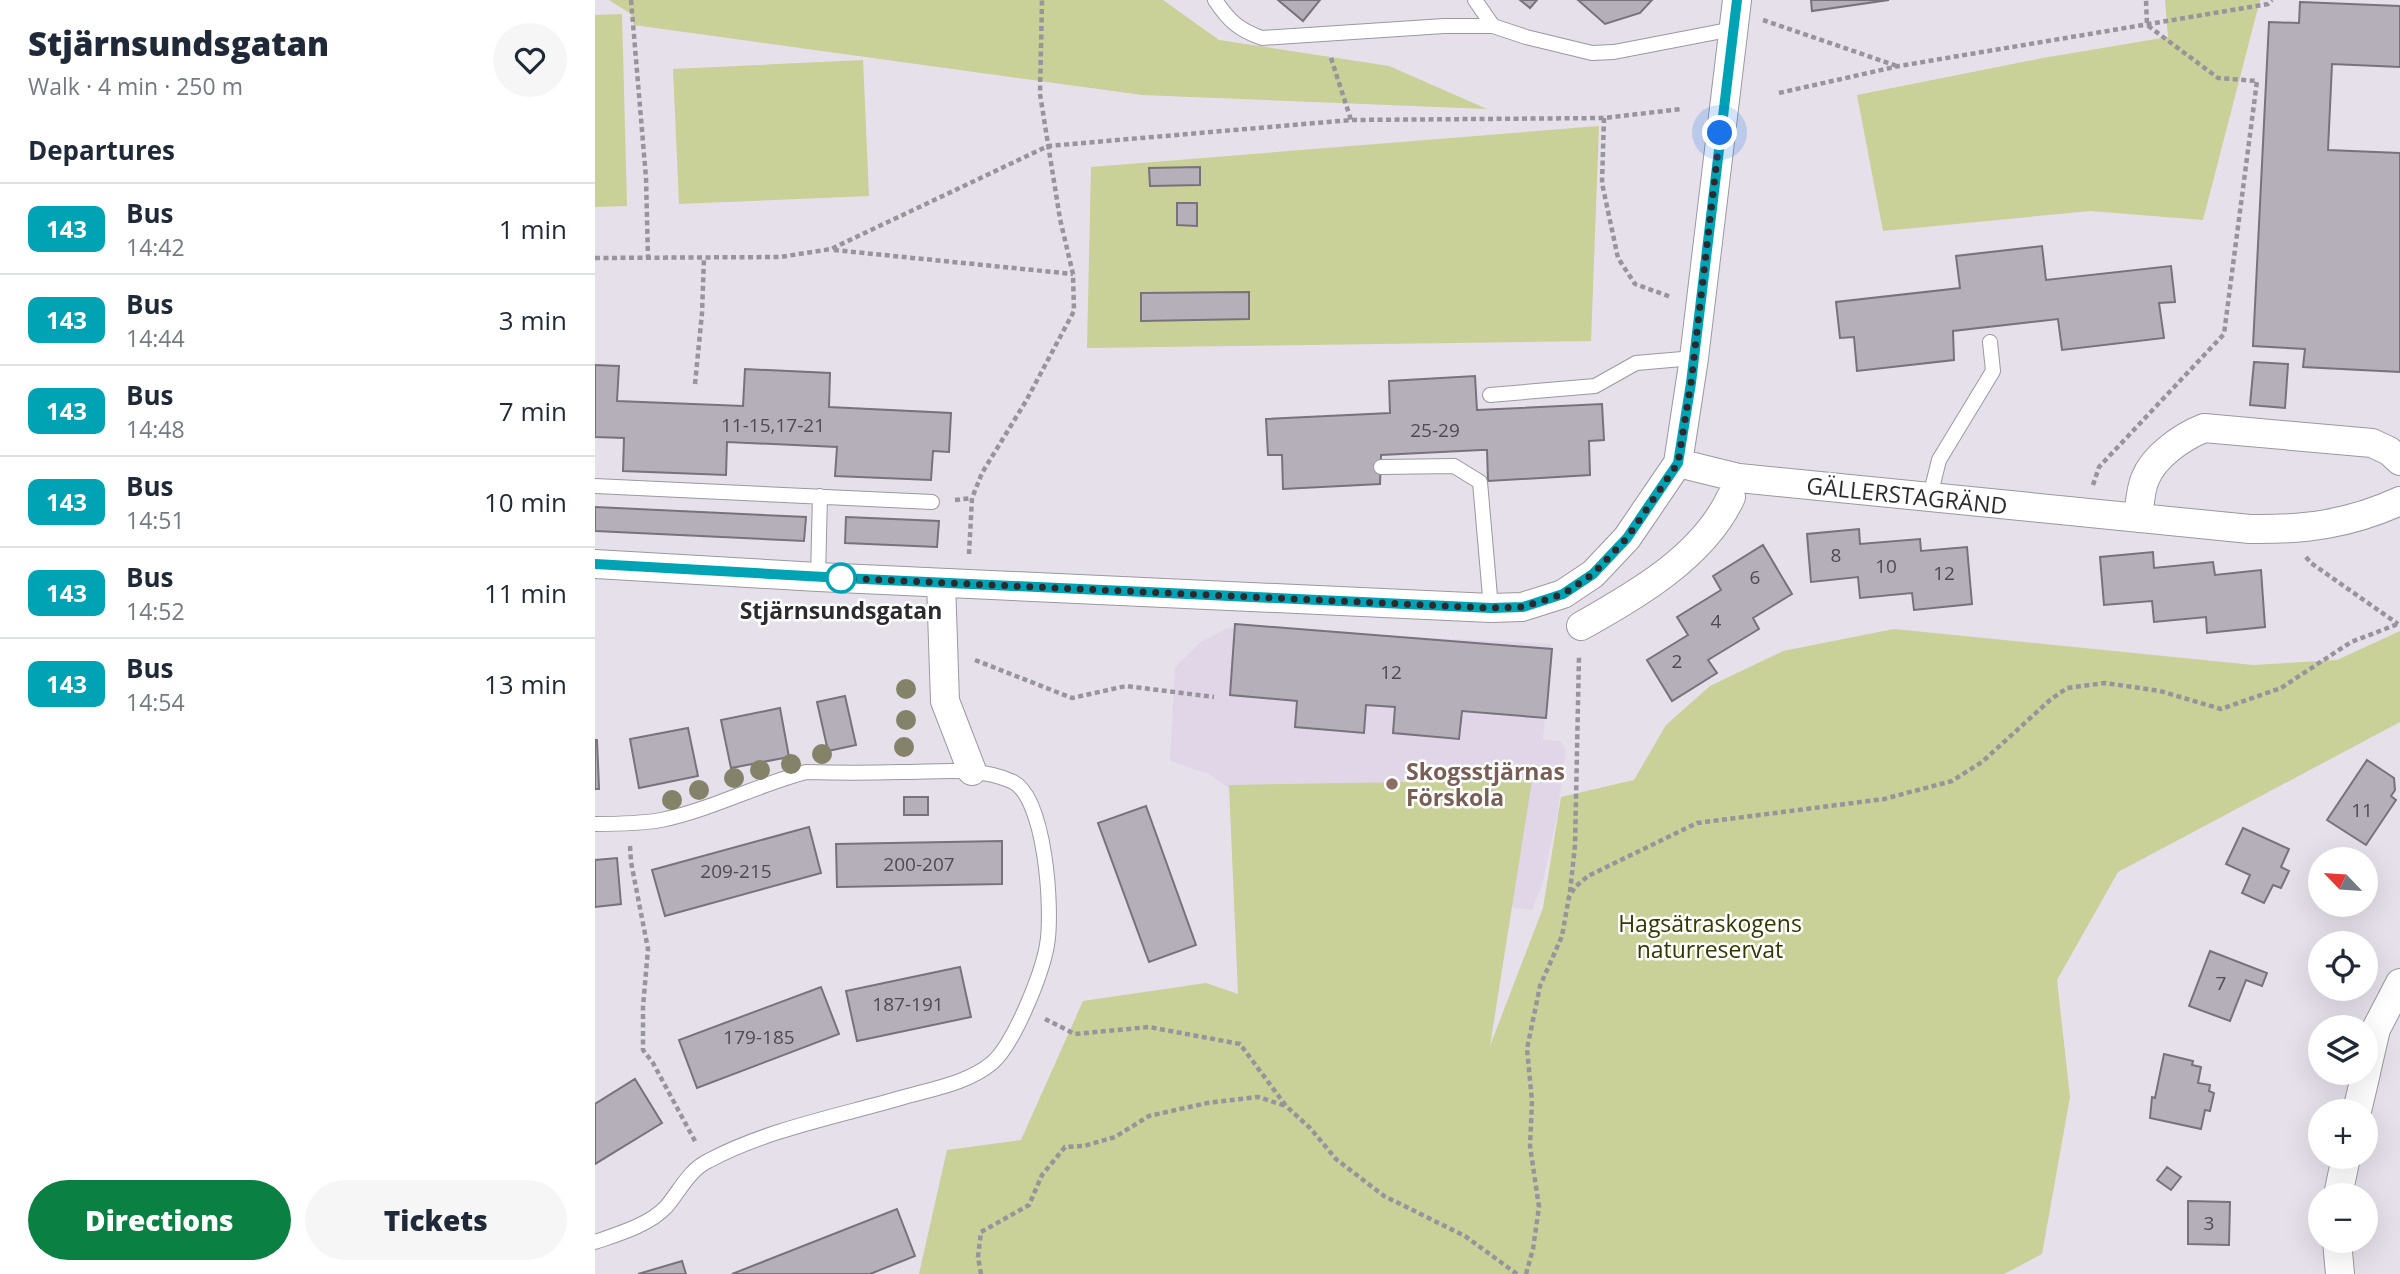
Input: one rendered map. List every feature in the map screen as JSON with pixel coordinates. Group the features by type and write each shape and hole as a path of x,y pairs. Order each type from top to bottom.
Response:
{"street":[{"path":"595,564 1491,608 1523,607 1563,594 1593,574 1627,538 1678,463 1694,358 1735,13"},
{"path":"2138,518 2143,488 2150,468 2184,436 2204,428 2372,443 2389,451 2400,461"},
{"name":"GÄLLERSTAGRÄND","path":"1678,463 1739,478 2283,530 2327,526 2400,502"},
{"path":"1581,626 1620,604 1677,563 1711,529 1724,513 1731,497"},
{"path":"941,583 945,701 972,771"},
{"path":"2378,1025 2400,984"},
{"path":"2338,1253 2340,1274"}],"lane":[{"path":"1215,0 1243,31 1262,37 1444,26 1493,26 1592,53 1614,52 1735,13"},
{"path":"1475,0 1493,26"},
{"path":"1930,496 1939,460 1993,371 1990,342"},
{"path":"1490,395 1595,386 1636,363 1694,358"},
{"path":"1381,467 1454,466 1480,482 1491,608"},
{"path":"595,486 932,502"},
{"path":"818,577 820,496"},
{"path":"595,824 661,820 806,772 972,771 1014,781 1029,801 1038,823 1046,864 1047,944 1038,977 1024,1009 1004,1050 991,1064 956,1082 769,1136 705,1161 686,1180 664,1209 623,1232 595,1242"}],"path":[{"path":"631,0 646,178 648,258"},
{"path":"969,561 972,498 982,473 1026,401 1075,311 1073,274 1060,219 1040,94 1042,0"},
{"path":"2146,0 2147,25"},
{"path":"1779,93 1899,66 2268,4 2272,0"},
{"path":"1735,13 1899,66"},
{"path":"2091,489 2099,467 2224,334 2257,81 2218,78 2147,25"},
{"path":"1324,35 1351,120"},
{"path":"831,249 1048,146 1351,120 1604,118 1681,109"},
{"path":"1604,118 1602,183 1618,258 1635,284 1671,297 1700,301"},
{"path":"595,258 780,257 831,249 1073,274"},
{"path":"695,384 702,313 703,258"},
{"path":"2283,530 2311,563 2399,625"},
{"path":"1569,897 1575,887 1588,876 1697,822 1884,799 1952,780 1982,762 2050,700 2067,688 2105,683 2160,691 2221,709 2281,688 2351,642 2399,625"},
{"path":"1526,1274 1533,1249 1539,1207 1530,1146 1532,1101 1527,1049 1540,986 1562,936 1569,897 1575,845 1581,626"},
{"path":"943,649 1072,698 1126,686 1214,697"},
{"path":"629,824 631,862 648,949 643,1007 643,1051 653,1063 705,1161"},
{"path":"1024,1009 1075,1034 1149,1027 1240,1044 1286,1107 1310,1128 1336,1159 1384,1196 1465,1236 1517,1274"},
{"path":"981,1274 978,1257 981,1232 1029,1205 1042,1175 1065,1147 1084,1146 1115,1138 1149,1116 1207,1103 1258,1097 1286,1107"}],"shaded area":[{"name":"Skogsstjärnas Förskola","path":"1228,628 1551,644 1543,740 1560,741 1566,750 1557,816 1542,885 1532,910 1456,900 1330,860 1209,774 1170,761 1175,667 1201,642"}],"green space":[{"path":"609,0 1163,0 1219,40 1389,66 1487,109 1142,95 634,25 631,14"},
{"path":"2165,0 2260,0 2203,220 2090,211 1883,231 1857,95 2043,58 2168,37"},
{"path":"622,14 627,206 595,207 595,15"},
{"path":"863,60 869,196 679,204 673,69"},
{"path":"1599,126 1591,341 1087,348 1091,167"},
{"name":"Hagsätraskogens naturreservat","path":"1894,629 2253,665 2337,660 2400,631 2400,722 2118,872 2057,980 2070,1097 2042,1254 2004,1274 919,1274 947,1150 1021,1140 1083,1001 1206,983 1238,994 1229,785 1532,780 1490,1046 1543,908 1561,797 1634,780 1666,725 1710,686 1783,651"}],"building":[{"path":"1278,0 1320,0 1303,21"},
{"path":"1520,0 1537,0 1530,8"},
{"path":"1578,0 1652,0 1640,13 1605,24"},
{"path":"1811,0 1889,0 1812,11"},
{"path":"2300,2 2400,6 2400,67 2332,64 2328,150 2400,153 2400,372 2303,367 2305,349 2253,346 2269,22 2299,23"},
{"path":"1200,167 1200,185 1150,186 1149,168"},
{"path":"1177,203 1197,203 1197,226 1177,225"},
{"path":"2042,246 2046,280 2171,266 2175,302 2159,303 2164,338 2062,350 2058,319 1953,331 1954,360 1857,371 1854,337 1840,338 1836,302 1960,288 1956,256"},
{"path":"1249,292 1249,319 1141,321 1141,293"},
{"path":"2254,362 2288,364 2285,408 2250,405"},
{"path":"595,365 619,366 617,401 743,406 745,369 830,373 829,407 951,413 949,452 933,451 931,480 835,476 837,447 727,442 726,475 623,471 624,438 595,437"},
{"path":"1475,376 1477,410 1602,404 1604,440 1589,441 1590,475 1488,481 1487,450 1481,450 1381,455 1380,484 1283,489 1282,455 1268,455 1266,419 1390,413 1389,381"},
{"path":"595,507 806,517 804,541 595,531"},
{"path":"846,517 939,521 937,547 845,543"},
{"path":"1859,529 1860,544 1920,539 1921,551 1967,547 1972,604 1914,610 1912,593 1860,598 1858,577 1811,582 1807,534"},
{"path":"1763,545 1792,594 1753,618 1759,629 1708,660 1717,673 1672,701 1647,660 1688,635 1677,617 1721,590 1713,576"},
{"path":"2153,552 2154,568 2213,562 2215,575 2261,570 2265,627 2207,633 2206,617 2154,622 2152,601 2104,605 2100,557"},
{"path":"1235,624 1552,649 1546,718 1462,711 1459,739 1393,733 1395,707 1366,705 1364,733 1295,727 1297,701 1230,695"},
{"path":"845,696 856,745 828,751 817,702"},
{"path":"780,708 789,757 731,768 721,720"},
{"path":"688,728 698,776 639,788 630,739"},
{"path":"597,740 599,789 595,789"},
{"path":"2367,760 2394,778 2395,790 2391,796 2396,800 2366,845 2327,820"},
{"path":"904,797 928,797 928,815 904,815"},
{"path":"1146,806 1196,945 1149,962 1098,823"},
{"path":"809,827 821,873 665,916 652,870"},
{"path":"2243,828 2289,849 2281,867 2289,871 2281,888 2273,885 2264,903 2242,893 2250,875 2226,864"},
{"path":"1002,841 1002,884 837,887 836,844"},
{"path":"617,858 621,904 595,907 595,860"},
{"path":"2210,951 2267,973 2262,986 2246,980 2230,1021 2189,1006"},
{"path":"960,967 971,1017 857,1041 846,991"},
{"path":"821,987 839,1034 697,1088 679,1040"},
{"path":"2164,1054 2193,1061 2192,1065 2201,1067 2198,1083 2210,1085 2209,1091 2214,1093 2210,1111 2205,1110 2201,1129 2150,1118 2152,1097 2155,1098"},
{"path":"635,1079 662,1123 595,1164 595,1104"},
{"path":"2167,1167 2181,1177 2171,1190 2157,1180"},
{"path":"2188,1201 2230,1202 2229,1245 2188,1244"},
{"path":"897,1209 915,1256 870,1274 732,1274"},
{"path":"682,1261 686,1274 638,1274"}],"bus line":[{"name":"143","path":"595,564 1491,608 1523,607 1563,594 1593,574 1627,538 1678,463 1691,383 1737,0"}],"place":[{"name":"Stjärnsundsgatan","path":"841,578"},
{"name":"Skogsstjärnas Förskola","path":"1392,784"}],"route":[{"path":"841,578 1491,608 1523,607 1563,594 1593,574 1627,538 1678,463 1691,383 1720,133"}]}
